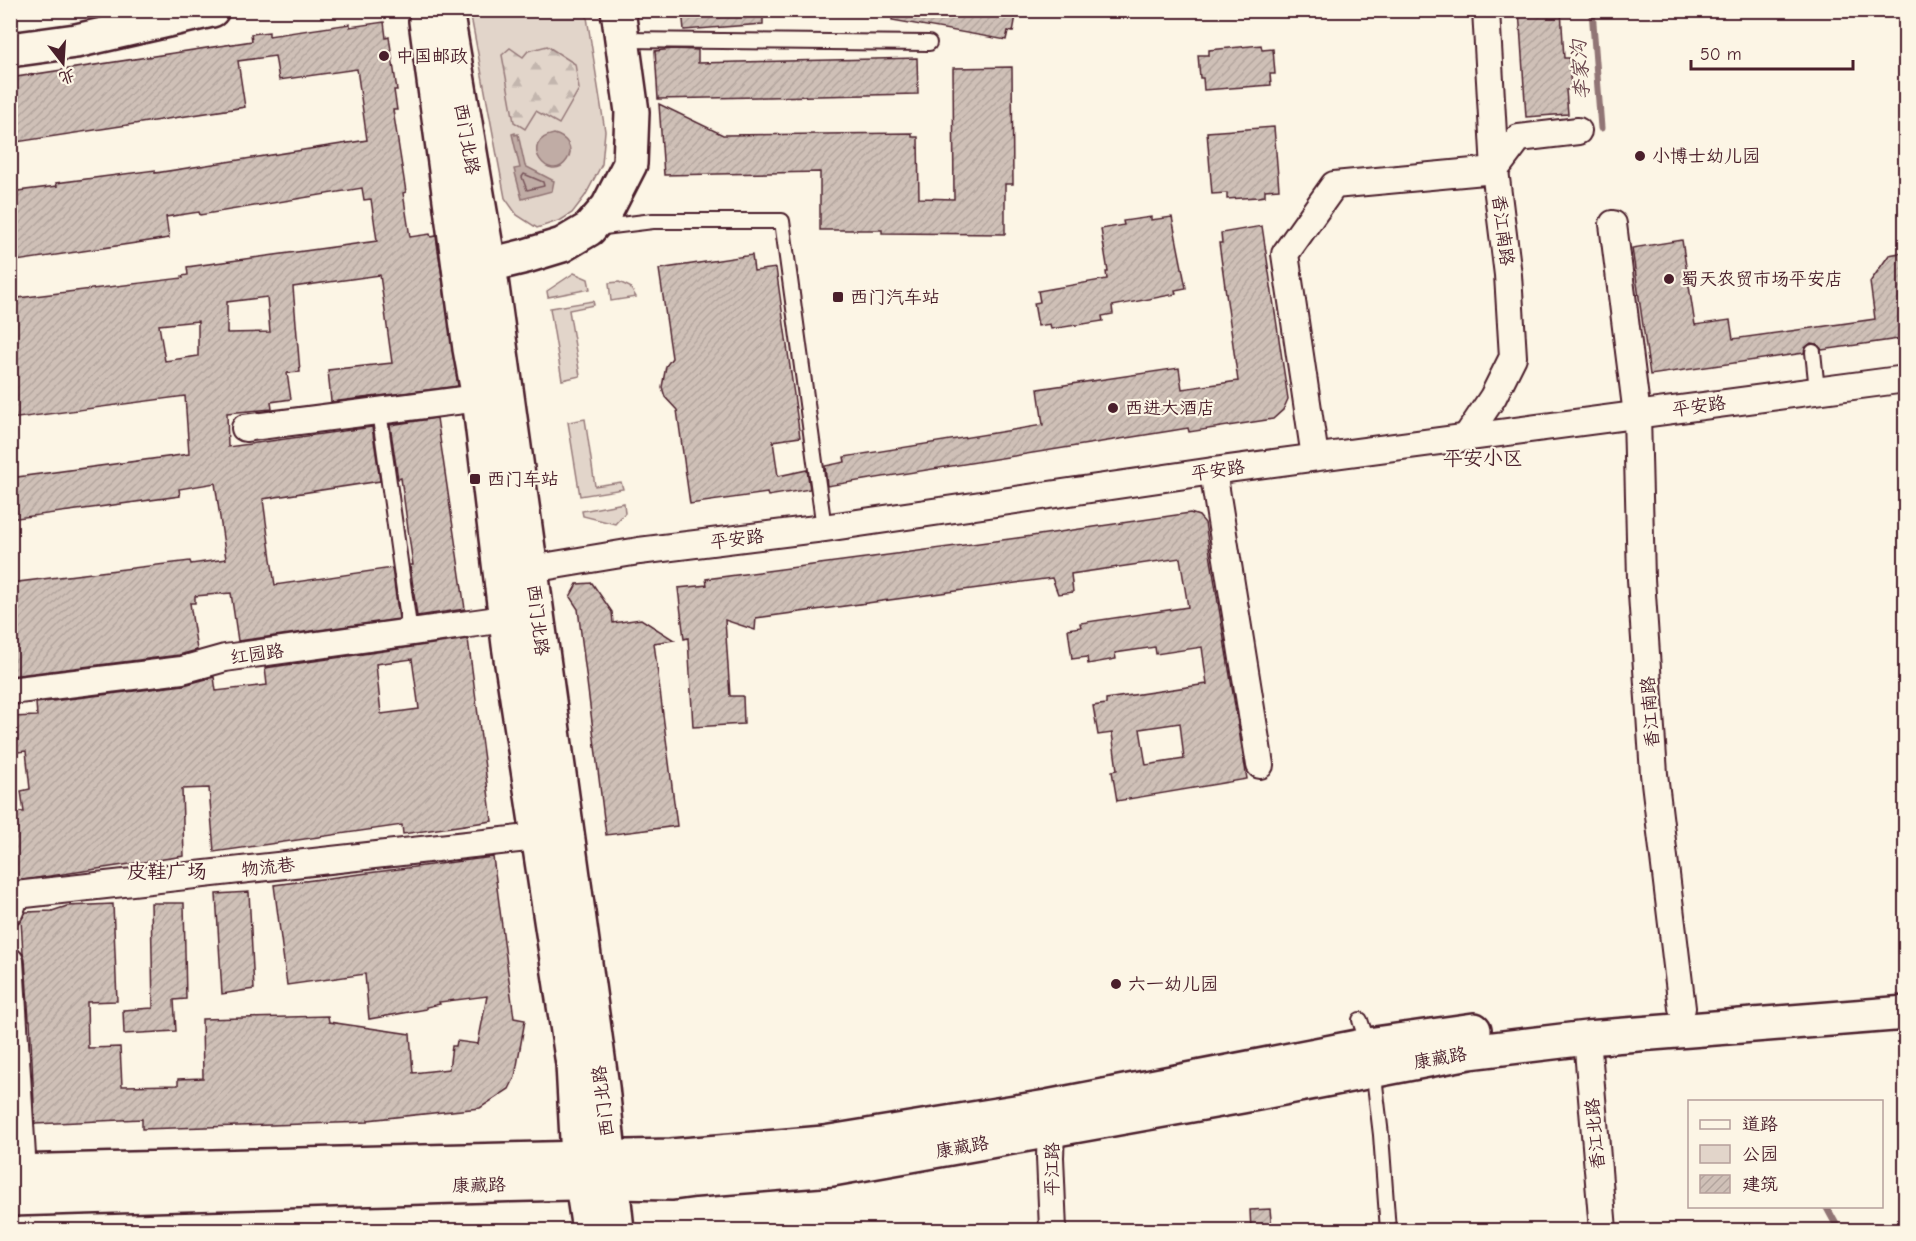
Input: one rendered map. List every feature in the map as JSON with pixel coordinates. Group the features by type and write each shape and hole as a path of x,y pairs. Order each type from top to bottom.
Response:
{"main road":[{"path":"10,50 76,41 212,10"},
{"name":"西门北路","path":"424,10 479,398 505,619 537,837 573,1064 595,1170 617,1230"},
{"name":"西门北路","path":"446,10 489,265 602,1087 589,1230"},
{"path":"489,265 562,245 589,228 608,207 630,164 632,112 621,25"},
{"name":"康藏路","path":"15,1181 595,1170 672,1183 832,1169 1367,1045 1477,1030 1682,1008 1905,991"},
{"name":"康藏路","path":"1367,1045 1469,1052 1587,1038 1905,1013"}],"street":[{"name":"香江南路","path":"1467,436 1493,397 1513,357 1509,275 1496,170 1486,10"},
{"path":"1315,457 1285,254 1335,185 1496,170 1520,138 1578,131"},
{"name":"香江南路","path":"1613,224 1637,415 1641,579 1653,763 1682,1008"},
{"name":"平安路","path":"531,569 639,551 824,528 1213,471 1905,379"},
{"path":"245,428 479,398"},
{"path":"1213,471 1260,765"},
{"name":"红园路","path":"10,691 182,670 225,658 505,619"},
{"name":"物流巷","path":"13,897 537,837"},
{"path":"10,961 15,1181"},
{"name":"香江北路","path":"1587,1038 1603,1230"},
{"name":"平江路","path":"1049,1119 1053,1230"}],"lane":[{"path":"621,25 929,43"},
{"path":"589,228 653,221 782,221 824,528"},
{"path":"1813,352 1817,390"},
{"path":"379,411 410,633"},
{"path":"1367,1045 1381,1135 1388,1230"}],"green space":[{"path":"470,11 586,11 605,131 602,164 585,196 572,213 561,220 537,228 517,215 505,198"},
{"path":"547,46 575,64 579,89 559,124 536,111 525,129 514,122 502,55 510,48 523,57 528,51"},
{"path":"574,273 588,279 590,289 548,297 547,291"},
{"path":"619,282 630,287 636,297 611,301 609,283"},
{"path":"593,301 594,305 569,310 580,376 562,380 550,308"},
{"path":"585,419 595,486 621,482 623,489 580,496 568,422"},
{"path":"624,503 625,513 615,524 583,516 582,511"}],"water":[{"path":"515,133 515,135 518,134 525,166 554,181 552,191 522,199 514,169 520,168 512,134"},
{"path":"554,134 565,140 570,151 567,160 560,167 552,168 545,165 537,152 538,145 543,138"}],"building":[{"path":"682,10 763,10 763,24 684,30"},
{"path":"893,10 1017,10 1013,32 1008,31 1006,40 892,20"},
{"path":"1519,10 1561,10 1564,58 1569,58 1571,89 1566,90 1568,114 1526,117"},
{"path":"384,22 386,38 389,37 397,90 394,90 397,110 393,110 406,192 403,193 410,237 430,234 431,237 436,236 458,386 331,402 328,370 392,363 380,275 293,287 300,372 287,373 291,399 271,402 272,409 227,413 228,447 372,427 380,481 263,499 271,559 275,585 392,568 399,619 238,641 231,593 195,596 195,603 190,603 197,650 179,655 10,676 10,583 190,561 191,564 226,559 215,483 179,489 180,496 10,519 10,478 189,454 185,396 10,419 10,377 17,376 10,335 10,299 183,278 182,276 188,275 187,267 377,241 371,199 364,200 362,188 200,215 199,212 166,217 169,238 10,262 10,192 57,186 56,183 155,170 155,173 367,140 357,69 279,80 275,56 238,61 245,107 10,143 10,78 252,41 251,34 269,32 269,36 350,24 350,27","holes":["267,297 270,332 227,333 227,302","198,321 198,356 165,361 159,325"]},
{"path":"1261,45 1262,50 1273,49 1275,74 1270,74 1271,85 1204,90 1203,78 1200,78 1198,55 1209,55 1209,50"},
{"path":"698,50 698,63 917,58 918,94 658,99 655,51"},
{"path":"1012,67 1013,184 1005,184 1005,234 820,230 820,172 664,175 659,104 723,135 912,133 912,137 918,137 919,198 954,199 953,68"},
{"path":"1274,127 1279,189 1265,190 1265,196 1258,197 1227,199 1227,193 1212,194 1207,132"},
{"path":"1151,217 1151,220 1172,217 1186,288 1175,290 1176,294 1112,306 1113,314 1102,316 1103,321 1051,329 1050,324 1038,326 1034,303 1040,302 1038,291 1107,279 1106,272 1108,272 1101,229 1124,225 1123,221"},
{"path":"1262,226 1288,399 1283,410 1273,419 1189,432 1188,428 827,486 825,466 845,462 844,457 1043,425 1038,389 1179,368 1182,389 1238,381 1219,243 1222,243 1221,233"},
{"name":"蜀天农贸市场平安店","path":"1682,240 1695,325 1730,320 1733,339 1875,319 1870,282 1889,255 1905,252 1905,338 1822,350 1817,344 1811,343 1805,348 1804,353 1650,375 1632,248"},
{"path":"752,255 754,271 776,268 800,437 773,441 778,476 807,470 810,489 690,504 677,410 665,397 662,387 666,366 672,358 659,269"},
{"path":"437,418 465,609 417,616 410,565 413,565 401,478 398,479 390,425"},
{"path":"1190,513 1199,516 1205,523 1247,779 1117,801 1112,771 1117,770 1112,733 1098,735 1093,706 1106,704 1106,699 1207,684 1202,647 1156,654 1155,647 1115,653 1116,659 1088,664 1087,657 1072,659 1068,629 1081,627 1080,623 1188,607 1180,558 1071,574 1073,592 1058,594 1052,578 756,618 755,630 725,620 730,696 743,696 744,724 693,727 688,638 684,639 678,588 707,585 706,579","holes":["1180,723 1184,759 1146,765 1140,729"]},
{"path":"592,583 612,612 613,623 641,619 674,640 654,643 677,826 606,835 578,609 570,597 577,584"},
{"path":"468,639 492,821 403,834 402,825 214,852 209,788 182,789 184,856 10,882 10,811 24,812 21,791 30,789 26,751 10,753 10,717 37,716 36,703 184,685 214,677 216,691 267,685 265,668","holes":["412,659 419,709 381,714 376,664"]},
{"path":"493,857 514,1018 525,1020 515,1077 509,1089 480,1108 368,1120 368,1122 142,1129 142,1119 35,1124 30,1020 21,920 26,912 52,911 67,906 113,904 117,1001 87,1002 88,1048 120,1047 122,1086 178,1085 178,1079 203,1078 202,1019 328,1016 329,1022 410,1034 413,1073 449,1069 452,1046 456,1046 457,1041 478,1044 487,996 439,1002 440,1004 426,1007 426,1009 369,1019 365,974 287,985 274,885"},
{"path":"249,892 254,989 222,994 216,894"},
{"path":"151,903 184,903 186,999 174,1000 176,1031 124,1034 123,1010 153,1008"},
{"path":"1270,1209 1272,1230 1251,1230 1250,1210"}],"waterway":[{"name":"李家沟","path":"1592,10 1601,128"},
{"name":"李家沟","path":"1827,1208 1839,1230"}],"place":[{"name":"中国邮政","path":"384,56"},
{"name":"小博士幼儿园","path":"1640,156"},
{"name":"蜀天农贸市场平安店","path":"1669,279"},
{"name":"西门汽车站","path":"838,297"},
{"name":"西进大酒店","path":"1113,408"},
{"name":"西门车站","path":"475,479"},
{"name":"六一幼儿园","path":"1116,984"}],"district":[{"name":"平安小区","path":"1483,458"},
{"name":"皮鞋广场","path":"167,871"}]}
